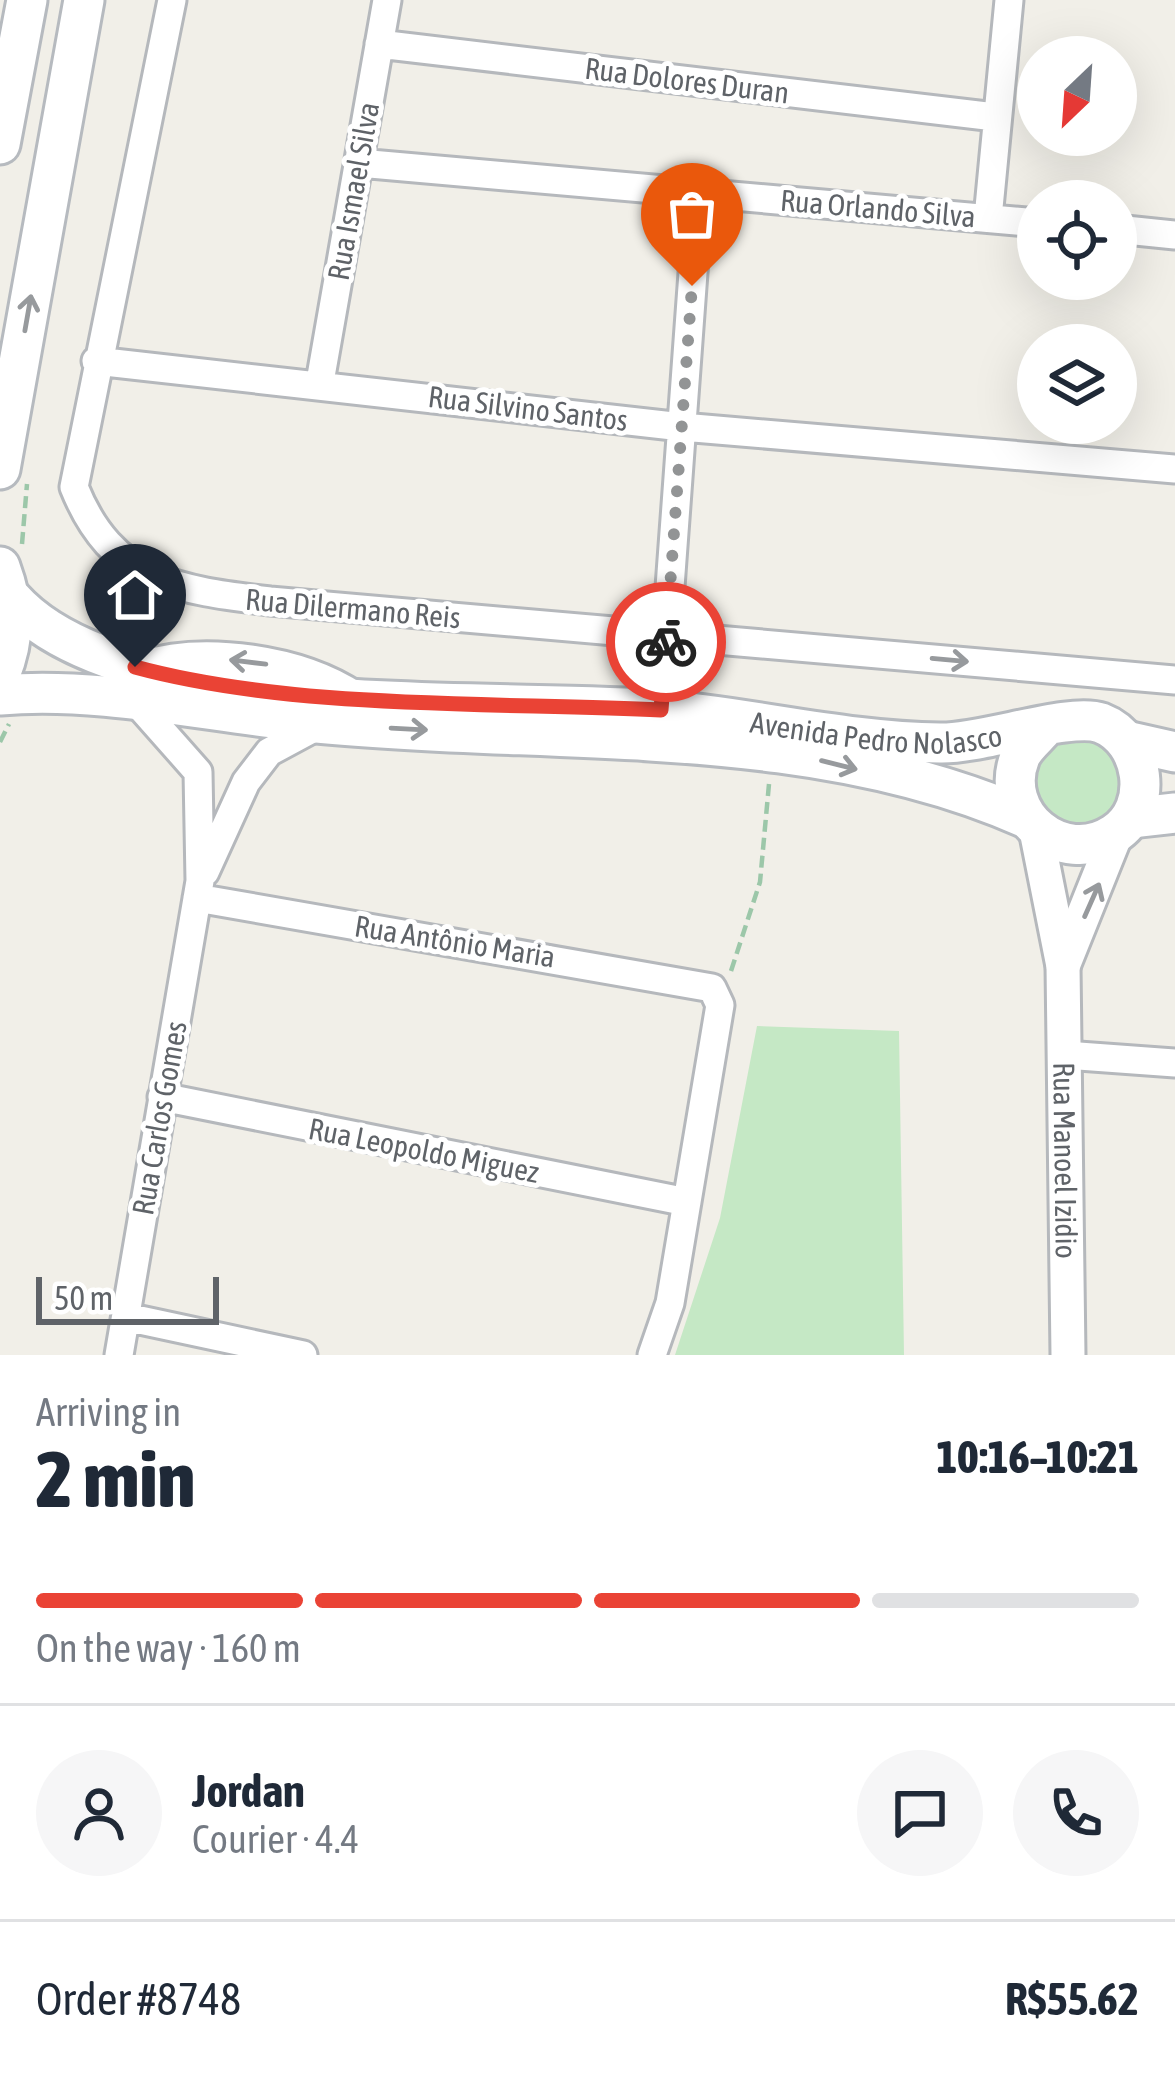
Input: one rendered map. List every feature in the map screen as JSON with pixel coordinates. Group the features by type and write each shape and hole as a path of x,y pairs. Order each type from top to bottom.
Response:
{"main road":[{"path":"0,144 27,0"},
{"path":"14,476 84,0"},
{"path":"0,675 14,630 9,570"},
{"name":"Avenida Pedro Nolasco","path":"9,570 35,625 136,685 321,724 772,748 978,797 1031,824"},
{"name":"Avenida Pedro Nolasco","path":"0,695 65,695 136,685 204,686 661,710 940,743 1043,729"},
{"path":"1175,752 1126,741 1101,724 1072,719 1043,729 1021,754 1014,787 1031,824 1076,844 1090,845 1123,826 1175,814"},
{"path":"1123,826 1141,793 1139,765 1126,741"}],"street":[{"name":"Rua Dilermano Reis","path":"172,0 74,487 89,525 123,560 179,590 1175,680"},
{"name":"Rua Ismael Silva","path":"320,382 387,0"},
{"path":"988,218 1009,0"},
{"name":"Rua Dolores Duran","path":"379,44 995,117"},
{"name":"Rua Orlando Silva","path":"359,163 1017,221"},
{"path":"661,710 699,191"},
{"path":"1137,232 1175,235"},
{"name":"Rua Silvino Santos","path":"96,361 320,382 682,427 1175,469"},
{"name":"Avenida Pedro Nolasco","path":"136,685 198,772"},
{"path":"199,890 246,782 269,752 321,724"},
{"path":"199,890 198,772 224,784 246,782"},
{"path":"1031,824 1063,965"},
{"path":"1063,965 1123,826"},
{"name":"Rua Antônio Maria","path":"199,890 716,996"},
{"name":"Rua Carlos Gomes","path":"118,1355 199,890"},
{"name":"Rua Manoel Izidio","path":"1063,965 1068,1355"},
{"path":"652,1355 670,1304 716,996"},
{"path":"1065,1055 1175,1064"},
{"name":"Rua Leopoldo Miguez","path":"162,1097 687,1202"},
{"path":"126,1316 303,1355"}],"path":[{"path":"9,570 14,476"},
{"path":"716,996 760,882 772,748"}],"green space":[{"path":"1080,739 1096,742 1110,752 1120,766 1120,798 1110,812 1096,822 1080,825 1064,822 1050,812 1040,798 1037,782 1040,766 1050,752 1064,742"},
{"path":"757,1026 899,1031 904,1355 675,1355 720,1218"}],"way so far":[{"path":"666,642 692,286"}],"route":[{"path":"135,667 204,686 661,710 666,642"}]}
